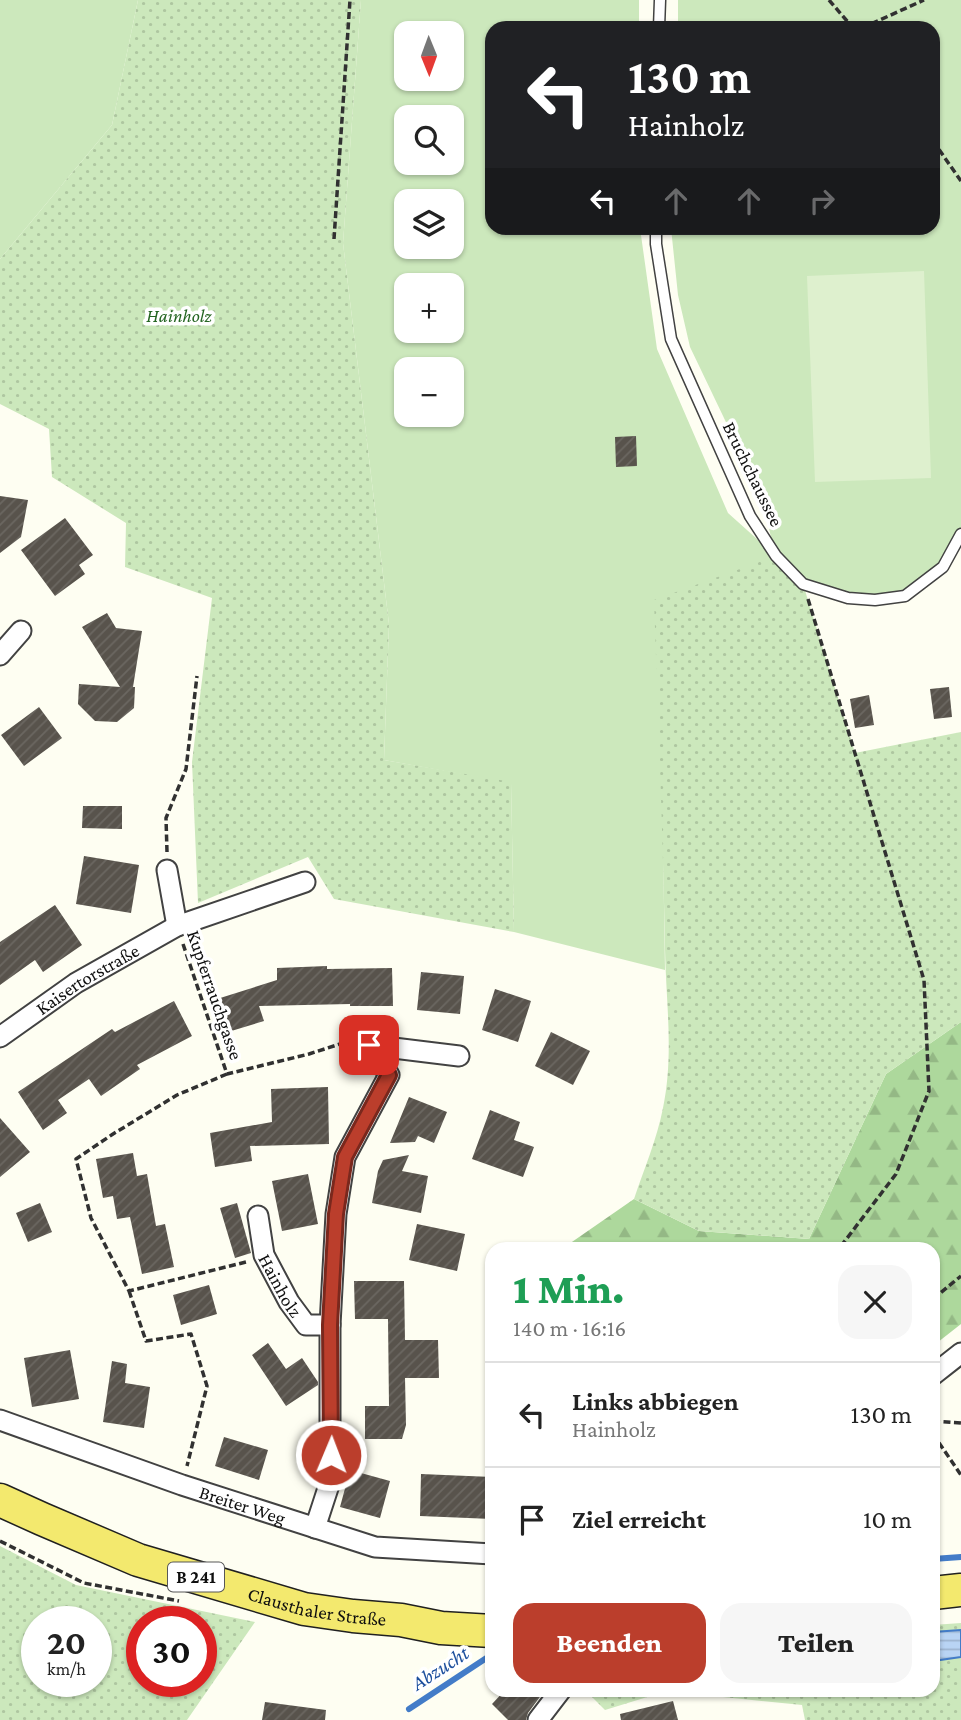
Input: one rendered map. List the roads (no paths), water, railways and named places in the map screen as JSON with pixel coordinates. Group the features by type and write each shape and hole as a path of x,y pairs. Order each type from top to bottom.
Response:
{"main road":[{"name":"Clausthaler Straße","path":"0,1500 138,1560 304,1609 401,1620 442,1628 485,1631"},
{"path":"940,1592 961,1590"},
{"name":"Clausthaler Straße","path":"401,1620 485,1614"}],"street":[{"path":"0,655 20,631"},
{"path":"167,870 177,926"},
{"name":"Kaisertorstraße","path":"0,1037 76,983 177,926 305,882"},
{"name":"Hainholz","path":"315,1528 330,1482 330,1325 336,1214 345,1157 389,1075 369,1045 459,1056"},
{"name":"Hainholz","path":"258,1216 264,1255 289,1302 306,1325 330,1325"},
{"path":"940,1370 961,1353"},
{"name":"Breiter Weg","path":"0,1420 183,1485 375,1547 485,1554"},
{"path":"538,1720 556,1697"}],"lane":[{"path":"659,21 660,0"},
{"name":"Bruchchaussee","path":"656,235 671,339 750,516 776,556 803,584 848,598 875,600 905,596 943,567 961,534"}],"water":[{"path":"961,1630 961,1657 940,1660 940,1632"}],"waterway":[{"name":"Abzucht","path":"940,1558 961,1557"},
{"name":"Abzucht","path":"409,1709 485,1659"}]}
